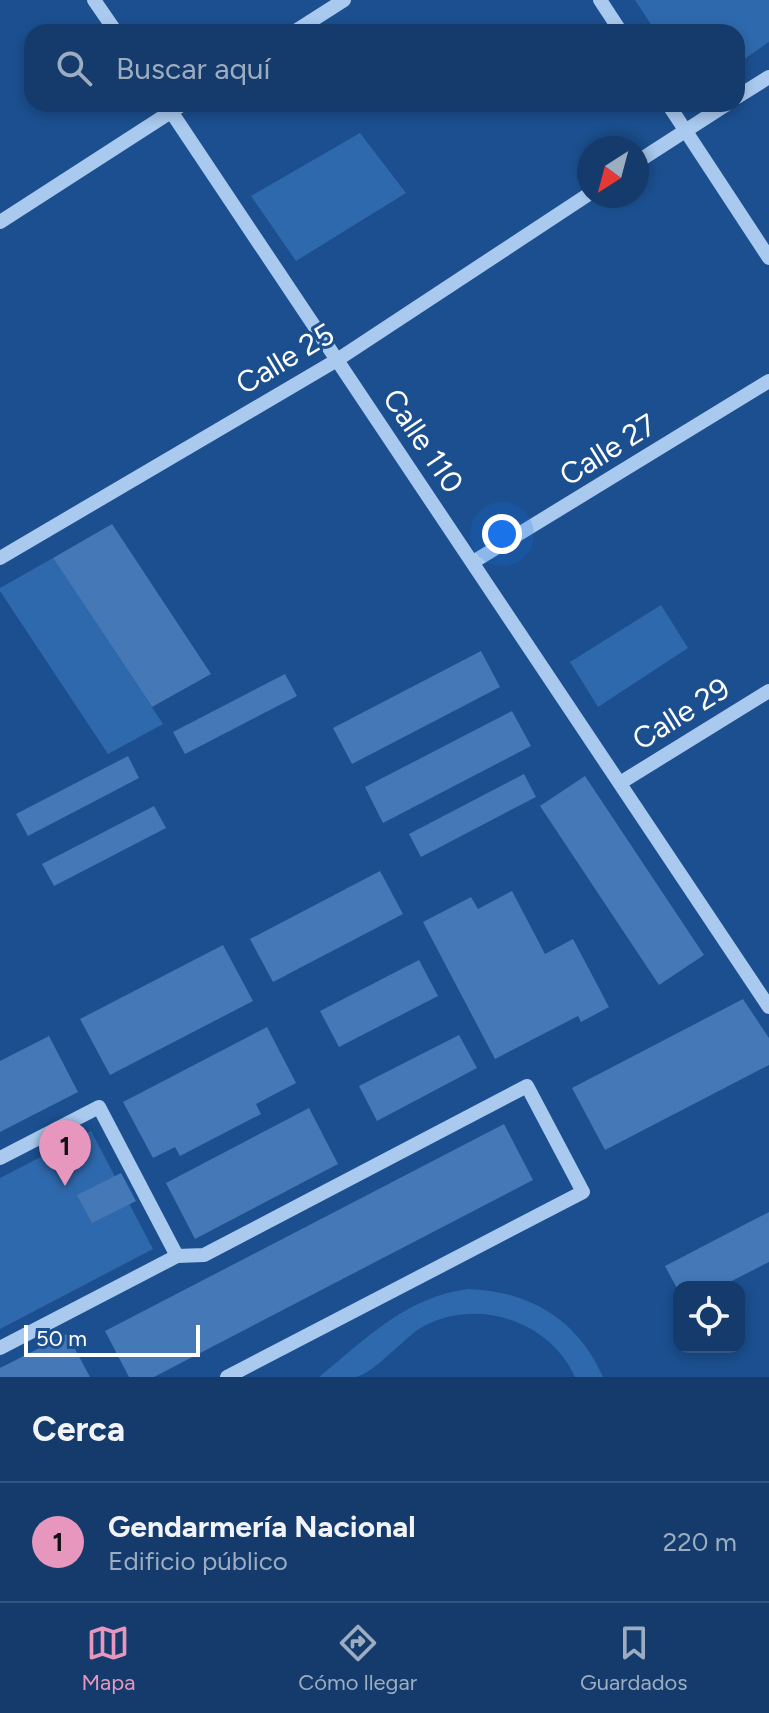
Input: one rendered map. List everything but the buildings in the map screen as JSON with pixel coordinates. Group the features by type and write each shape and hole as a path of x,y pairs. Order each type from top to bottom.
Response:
{"street":[{"path":"94,0 110,24"},
{"path":"306,24 344,0"},
{"path":"600,0 616,24"},
{"path":"745,92 769,77"},
{"path":"0,222 165,112"},
{"name":"Calle 110","path":"176,112 337,360 769,1007"},
{"path":"673,112 769,258"},
{"path":"649,154 714,112"},
{"name":"Calle 25","path":"0,558 337,360 577,202"},
{"name":"Calle 27","path":"473,562 769,381"},
{"name":"Calle 29","path":"620,783 769,691"},
{"path":"0,1348 177,1256 204,1255 527,1086 583,1192 227,1377"},
{"path":"0,1158 99,1107 177,1256"}],"shaded area":[{"path":"635,0 769,0 769,42 745,58 745,24 651,24"},
{"path":"360,133 406,193 296,261 251,196"},
{"path":"53,558 163,724 108,754 0,591 0,588"},
{"path":"661,605 688,648 598,707 570,662"},
{"path":"91,1131 153,1249 0,1329 0,1178"},
{"path":"468,1289 512,1296 549,1312 580,1339 603,1377 575,1377 563,1357 547,1340 508,1319 485,1314 462,1314 440,1319 419,1329 363,1375 319,1377 406,1310 425,1301"}],"place":[{"name":"Gendarmería Nacional","path":"65,1186"}]}
